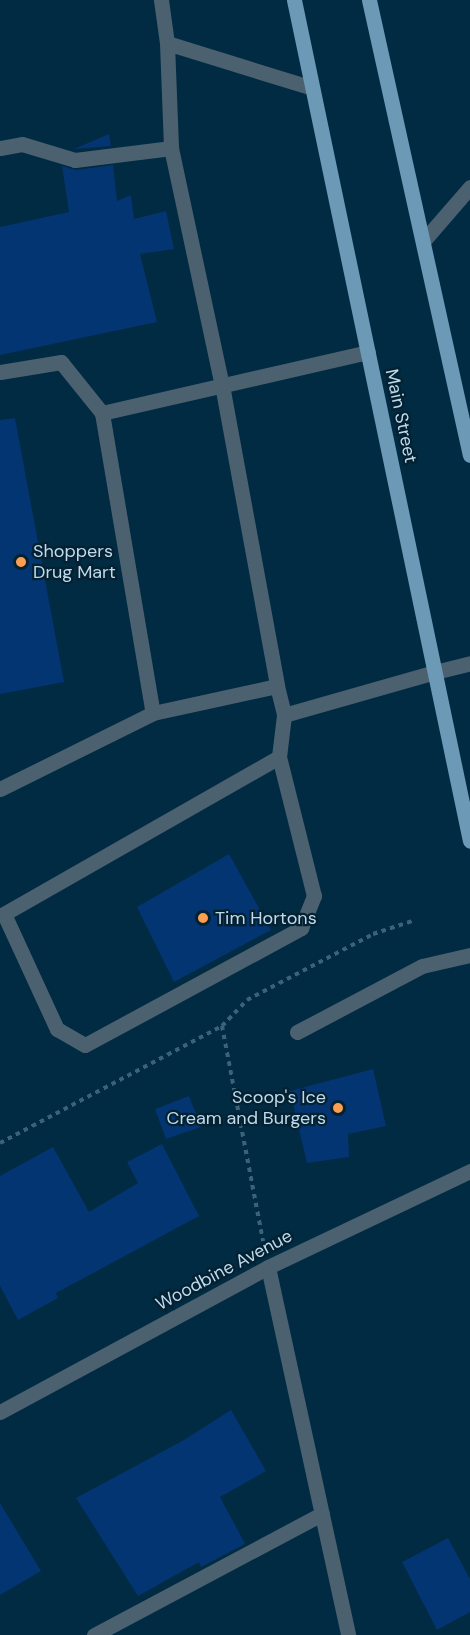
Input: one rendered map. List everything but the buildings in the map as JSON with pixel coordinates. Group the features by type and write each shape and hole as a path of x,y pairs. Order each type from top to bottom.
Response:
{"main road":[{"name":"Main Street","path":"294,0 470,841"},
{"path":"369,0 425,239 470,455"}],"street":[{"path":"161,0 167,44 171,148 222,385 284,715 279,757 314,896 301,928 85,1045 57,1029 4,914 279,757"},
{"path":"167,44 312,88"},
{"path":"0,148 22,144 75,160 171,148"},
{"path":"425,239 470,187"},
{"path":"102,413 368,352"},
{"path":"0,372 61,362 102,413 153,713"},
{"path":"284,715 470,663"},
{"path":"0,789 153,713 277,686"},
{"path":"297,1032 422,966 470,955"},
{"name":"Woodbine Avenue","path":"0,1412 268,1267 470,1171"},
{"path":"268,1267 348,1635"},
{"path":"94,1635 322,1514"}],"path":[{"path":"0,1143 222,1026 247,1000 373,934 412,921"},
{"path":"222,1026 268,1267"}],"place":[{"name":"Shoppers Drug Mart","path":"21,562"},
{"name":"Tim Hortons","path":"203,918"},
{"name":"Scoop's Ice Cream and Burgers","path":"338,1108"}]}
